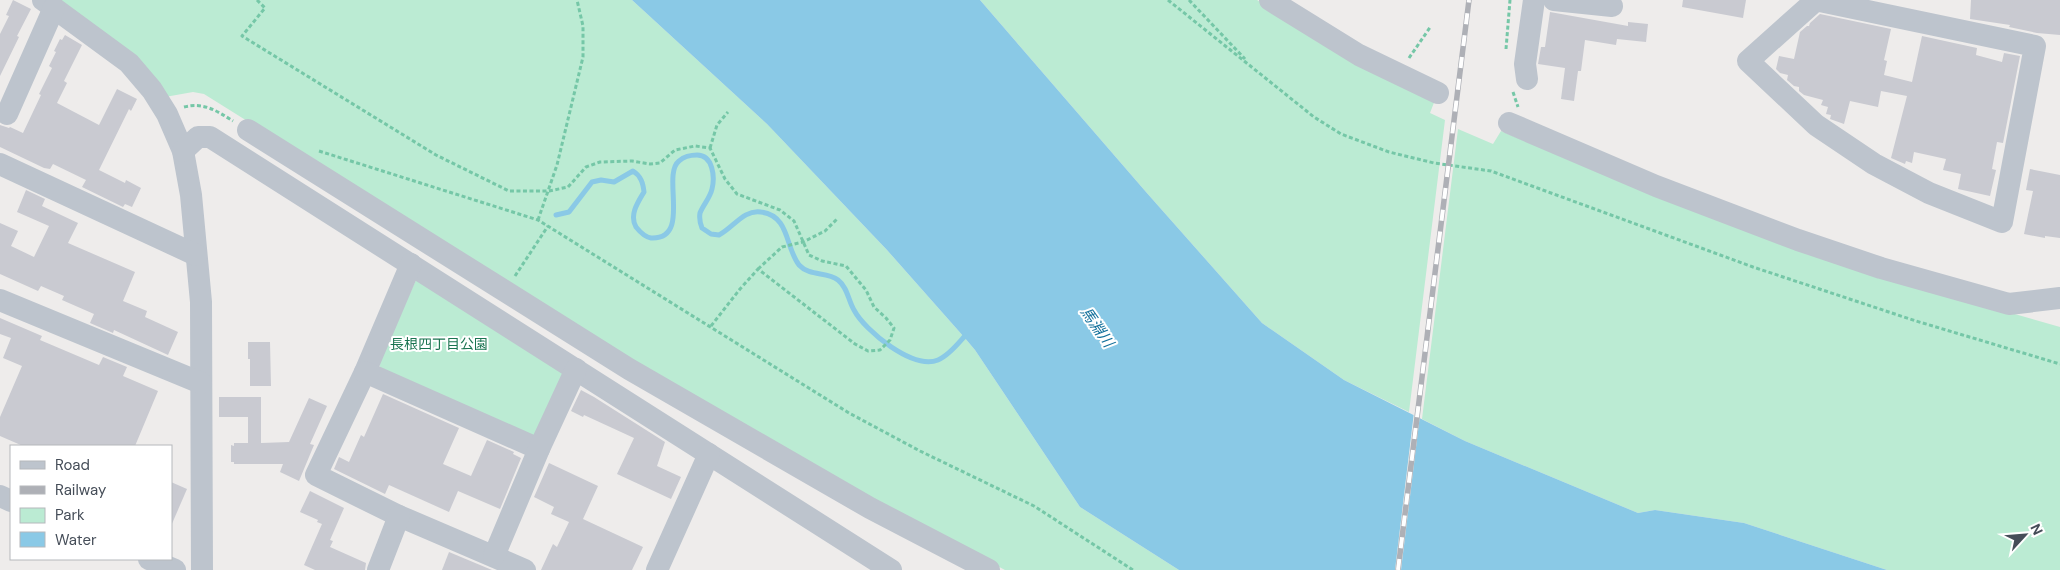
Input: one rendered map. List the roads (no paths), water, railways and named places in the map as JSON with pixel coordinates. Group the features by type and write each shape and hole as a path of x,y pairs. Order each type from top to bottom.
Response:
{"street":[{"path":"1270,0 1359,55 1438,93"},
{"path":"1527,79 1525,64 1534,0"},
{"path":"1554,0 1612,6"},
{"path":"1815,0 2035,46 2002,222 1929,193 1874,164 1816,125 1748,61 1815,0"},
{"path":"7,114 48,4 129,63 152,90 167,114 183,151 191,195 201,302 202,570"},
{"path":"1509,123 1656,186 1798,240 1881,268 2009,304 2060,298"},
{"path":"248,130 655,384 870,508 989,570"},
{"path":"183,151 198,137 210,137 888,569"},
{"path":"0,164 196,255"},
{"path":"411,264 366,372 316,475 400,516 525,570"},
{"path":"0,300 201,383"},
{"path":"494,556 539,449 576,369"},
{"path":"366,372 539,449"},
{"path":"657,570 709,454"},
{"path":"378,570 400,516"},
{"path":"151,560 175,570"}],"water":[{"name":"馬淵川","path":"632,0 980,0 1262,323 1344,380 1465,441 1638,513 1655,510 1744,523 1887,570 1179,570 1080,507 975,350 964,337 887,250 767,124"}],"waterway":[{"path":"556,215 569,212 592,182 601,180 614,182 633,171 641,180 644,192 634,213 633,218 636,227 643,234 651,238 663,236 670,229 673,218 674,168 685,157 702,156 710,163 713,173 711,192 700,213 702,228 711,234 719,235 744,216 755,212 761,212 777,219 786,233 799,265 813,273 834,277 838,280 846,290 852,306 860,319 879,338 903,354 928,362 938,360 949,353 964,337"}],"railway":[{"path":"1398,570 1469,0"}],"park label":[{"name":"長根四丁目公園","path":"439,344"}]}
